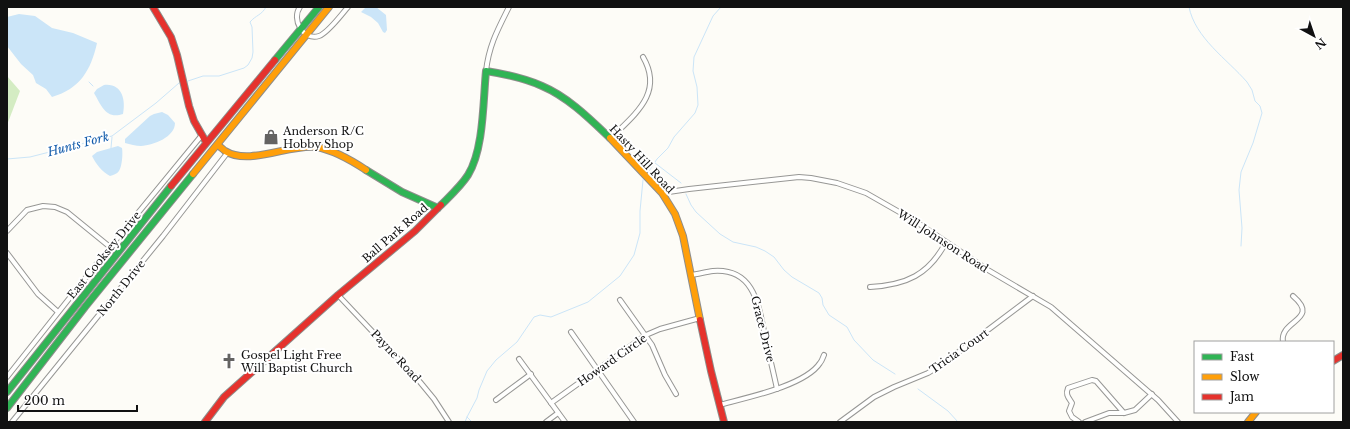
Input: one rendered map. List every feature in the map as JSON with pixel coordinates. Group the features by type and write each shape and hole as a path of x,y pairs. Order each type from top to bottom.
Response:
{"main road":[{"path":"153,7 163,22 173,43 194,121 208,147 195,171"},
{"path":"7,392 206,142 319,7"},
{"path":"7,408 85,307 329,7"},
{"name":"Hasty Hill Road","path":"486,71 514,76 544,86 572,104 611,138 662,193 678,221 724,422"},
{"name":"Ball Park Road","path":"205,422 224,397 338,294 414,231 463,182 474,163 480,137 486,71"},
{"path":"236,108 225,130 216,141 218,145 228,152 250,156 307,146 321,148 338,154 392,186 418,200 438,208"},
{"path":"1334,360 1343,355"},
{"path":"1248,422 1255,413"}],"street":[{"path":"300,7 297,11 296,17 298,24 307,34 313,37 320,36 328,30 348,7"},
{"name":"Ball Park Road","path":"486,71 488,55 493,38 509,7"},
{"path":"611,138 636,112 647,97 651,82 650,72 643,57"},
{"name":"East Cooksey Drive","path":"7,377 110,247 202,135"},
{"name":"North Drive","path":"12,422 163,236 228,152"},
{"name":"Will Johnson Road","path":"662,193 799,177 837,182 866,193 915,221 988,270 1051,307 1152,394 1178,422"},
{"path":"7,231 27,210 43,206 56,207 67,212 110,247"},
{"path":"870,287 902,282 918,274 935,261 946,242"},
{"path":"7,253 38,294 58,312"},
{"name":"Grace Drive","path":"691,275 712,271 726,272 739,276 750,286 759,306 777,389"},
{"name":"Payne Road","path":"338,294 420,382 434,399 449,422"},
{"name":"Tricia Court","path":"840,422 874,397 928,373 944,363 1033,296"},
{"path":"1283,341 1282,337 1285,330 1300,318 1302,314 1301,304 1293,296"},
{"path":"620,300 646,335 656,352 665,375 676,394"},
{"name":"Howard Circle","path":"551,403 646,335 660,329 700,318"},
{"path":"571,332 634,422"},
{"path":"719,405 777,389 796,382 813,371 820,363 824,355"},
{"path":"519,359 565,422"},
{"path":"496,400 531,374"},
{"path":"1078,422 1072,417 1069,411 1072,404 1066,392 1068,388 1092,380 1096,381 1124,413"},
{"path":"1086,422 1109,413 1124,413 1135,410 1152,394"},
{"path":"546,422 558,412"}],"green space":[{"path":"7,76 20,91 7,125"}],"water":[{"path":"366,7 376,7 386,15 387,30 385,33 378,23 371,17 361,12"},
{"path":"19,14 35,16 52,28 73,33 97,43 88,70 77,84 70,89 52,97 46,89 36,83 33,75 21,64 7,46 7,17"},
{"path":"104,85 110,85 119,90 124,103 123,114 112,115 102,106 94,93 97,89"},
{"path":"162,112 168,115 175,123 172,132 168,136 157,142 146,145 139,146 125,143 125,139 150,116"},
{"path":"118,146 122,148 121,166 118,172 110,176 100,168 92,156 97,152"}],"waterway":[{"name":"Hunts Fork","path":"188,81 203,76 219,76 244,68 248,65 252,58 253,52 252,27 250,22 263,12 266,7"},
{"path":"649,171 657,159 668,148 674,137 695,113 698,105 697,87 693,71 694,57 713,16 721,7"},
{"path":"1189,7 1192,18 1198,29 1213,48 1247,82 1252,90 1255,101 1260,106 1262,113 1253,143 1241,172 1239,190 1242,228 1241,246"},
{"path":"89,82 93,86"},
{"name":"Hunts Fork","path":"7,159 30,157 112,136 156,103 179,83"},
{"path":"111,148 112,137"},
{"path":"655,163 681,183"},
{"path":"465,422 477,398 487,371 496,360 517,342 534,317 540,315 551,317 588,302 620,276 634,255 640,233 640,211 643,180"},
{"path":"686,194 696,212 720,234 733,242 756,247 765,251 774,257 784,270 792,277 819,293 822,298 823,305 829,315 847,327 854,340 873,360 895,374"},
{"path":"918,389 948,411 958,422"},
{"path":"467,417 472,422"}],"traffic: fast":[{"path":"275,60 319,7"},
{"path":"441,205 462,183 473,164 480,139 486,71 535,83 552,91 570,102 610,138"},
{"path":"366,170 402,192 438,208"},
{"path":"7,408 85,307 193,174"},
{"path":"7,392 171,186"}],"traffic: slow":[{"path":"193,174 329,7"},
{"path":"610,138 662,193 675,214 683,236 700,320"},
{"path":"218,145 225,151 235,155 246,156 257,156 294,148 316,147 329,150 366,170"},
{"path":"1248,422 1255,413"}],"traffic: jam":[{"path":"153,7 171,37 177,55 189,106 194,121 206,142"},
{"path":"171,186 275,60"},
{"path":"205,422 224,397 338,295 415,231 441,205"},
{"path":"700,320 724,422"},
{"path":"1334,360 1343,355"}],"place":[{"name":"Anderson R/C Hobby Shop","path":"271,137"},
{"name":"Gospel Light Free Will Baptist Church","path":"229,361"}]}
